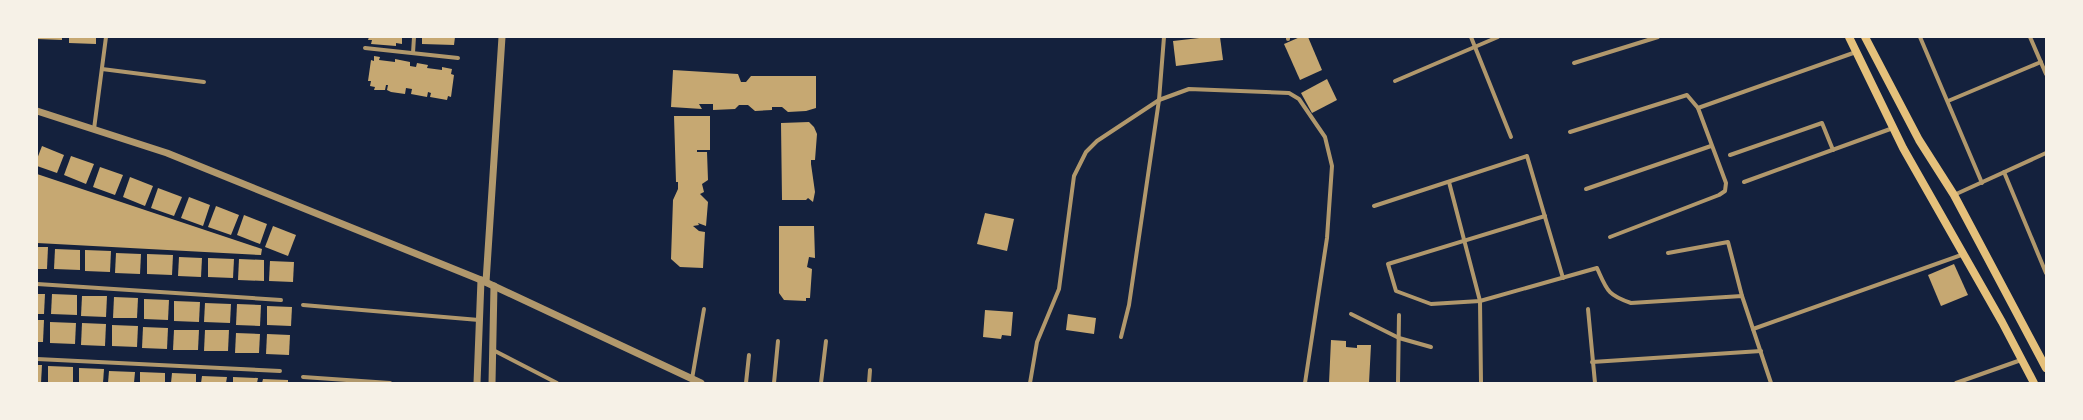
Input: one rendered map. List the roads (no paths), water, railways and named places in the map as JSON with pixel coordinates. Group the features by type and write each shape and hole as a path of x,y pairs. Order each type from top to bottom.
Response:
{"main road":[{"path":"1849,37 1893,128 2034,383"},
{"path":"1865,37 1919,140 1954,196 2046,368"}],"street":[{"path":"94,129 106,37"},
{"path":"413,53 414,37"},
{"path":"477,383 479,320 502,37"},
{"path":"1122,337 1129,305 1159,100 1164,37"},
{"path":"1471,37 1474,48 1511,137"},
{"path":"1394,81 1498,37"},
{"path":"1574,63 1658,37"},
{"path":"1920,37 1982,183"},
{"path":"2030,37 2046,74"},
{"path":"365,48 458,58"},
{"path":"1698,108 1856,52"},
{"path":"1948,101 2041,62"},
{"path":"102,69 204,82"},
{"path":"1030,383 1037,342 1059,289 1074,176 1078,166 1086,152 1097,141 1159,100 1189,89 1289,93 1299,99 1325,137 1332,166 1330,202 1327,238 1305,383"},
{"path":"1570,132 1687,95 1698,108 1726,183 1725,190 1719,195 1610,237"},
{"path":"37,111 168,152 483,281 702,383"},
{"path":"1730,155 1822,123 1833,150"},
{"path":"1744,182 1893,128"},
{"path":"1586,189 1711,146"},
{"path":"1954,196 2046,153"},
{"path":"1374,206 1528,156 1563,278"},
{"path":"2004,172 2046,273"},
{"path":"1450,182 1463,241 1480,301 1481,383"},
{"path":"1545,216 1388,264 1396,291 1431,304 1480,301 1597,268 1608,292 1619,299 1631,303 1742,296"},
{"path":"1668,253 1728,242 1742,296 1771,383"},
{"path":"1754,329 1964,254"},
{"path":"37,284 281,300"},
{"path":"492,383 494,286"},
{"path":"303,305 479,320"},
{"path":"692,378 704,309"},
{"path":"1588,309 1595,383"},
{"path":"1350,314 1399,338 1431,347"},
{"path":"1398,383 1399,315"},
{"path":"774,383 778,341"},
{"path":"821,383 826,341"},
{"path":"493,350 557,383"},
{"path":"1592,362 1761,351"},
{"path":"746,383 749,355"},
{"path":"37,359 280,371"},
{"path":"1956,383 2021,360"},
{"path":"868,383 870,370"},
{"path":"303,377 390,383"}]}
